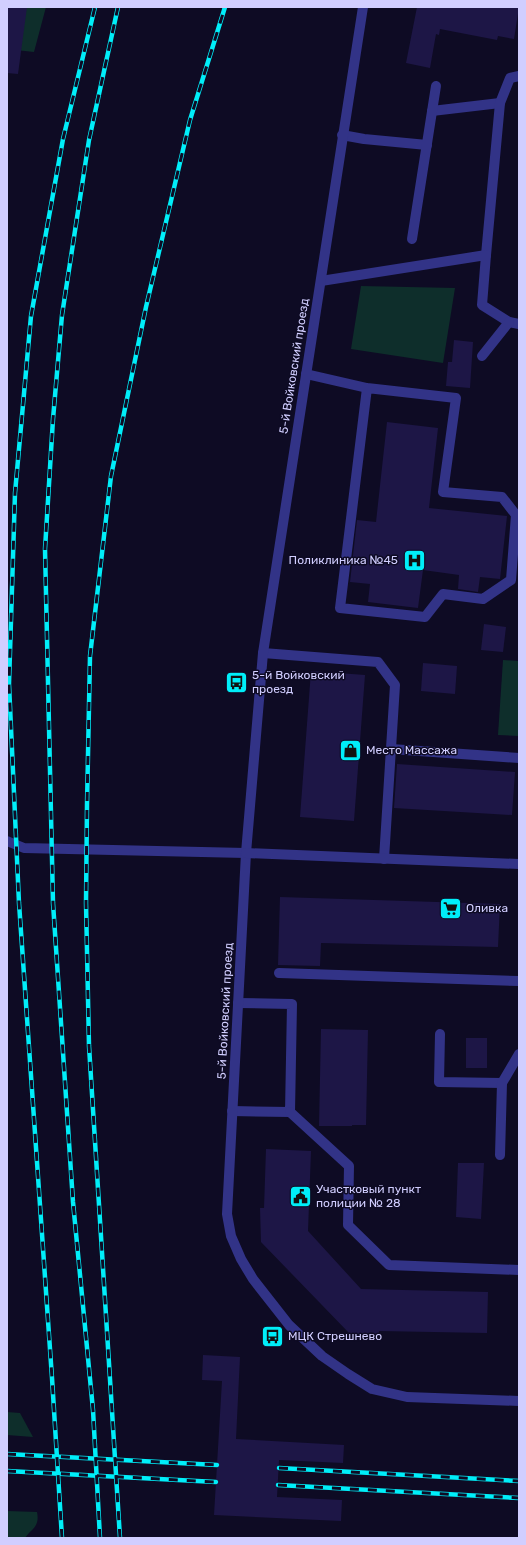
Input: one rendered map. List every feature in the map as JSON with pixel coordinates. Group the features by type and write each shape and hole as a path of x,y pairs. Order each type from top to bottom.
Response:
{"street":[{"name":"5-й Войковский проезд","path":"363,7 263,653 246,853 227,1214 231,1236 241,1259 253,1279 289,1325 322,1356 372,1389 407,1397 519,1401"},
{"path":"519,76 510,78 500,103 482,305 508,322 519,324"},
{"path":"412,239 436,86"},
{"path":"432,111 500,103"},
{"path":"342,135 364,139 427,145"},
{"path":"321,280 486,255"},
{"path":"482,356 508,322"},
{"path":"306,374 367,388 456,398 443,492 502,497 516,515 511,580 483,599 443,594 425,617 340,608 367,388"},
{"path":"263,653 378,662 395,685 384,859"},
{"path":"391,749 519,758"},
{"path":"7,841 24,848 246,853 519,864"},
{"path":"279,974 519,980"},
{"path":"238,1003 292,1004 290,1112"},
{"path":"440,1034 439,1082 502,1083"},
{"path":"500,1155 502,1083 519,1054"},
{"path":"232,1111 290,1112 349,1166 348,1225 389,1265 519,1270"}],"green space":[{"path":"7,7 46,7 34,52 7,49"},
{"path":"361,286 455,288 443,363 351,349"},
{"path":"503,660 519,661 519,736 498,735"},
{"path":"7,1412 20,1413 33,1437 7,1435"},
{"path":"7,1511 37,1512 38,1517 35,1527 25,1538 7,1538"}],"building":[{"path":"7,7 27,7 18,74 7,73"},
{"path":"417,7 519,7 514,39 498,36 497,40 440,29 439,35 436,34 430,68 406,63"},
{"path":"454,340 473,342 470,388 446,386 448,362 452,362"},
{"path":"387,422 438,428 429,508 507,516 500,579 480,577 478,592 458,589 459,575 423,570 418,608 368,602 370,584 350,582 357,520 376,522"},
{"path":"484,624 506,627 503,652 481,650"},
{"path":"423,663 457,666 455,694 421,691"},
{"path":"311,671 365,675 354,821 300,817"},
{"path":"397,764 515,772 512,815 394,808"},
{"path":"280,897 500,904 498,947 321,943 320,966 278,965"},
{"path":"321,1029 368,1030 366,1125 319,1126"},
{"path":"466,1038 487,1038 487,1068 466,1068"},
{"path":"266,1149 311,1151 308,1231 361,1289 488,1292 487,1333 379,1331 379,1335 350,1334 261,1242 260,1208 264,1208"},
{"path":"458,1163 484,1163 481,1219 456,1217"},
{"path":"203,1355 240,1357 236,1439 344,1445 343,1463 279,1460 277,1497 342,1500 341,1521 214,1515 222,1381 202,1380"}],"railway":[{"path":"62,1538 19,903 9,684 15,493 31,316 63,139 95,7"},
{"path":"100,1538 93,1410 73,1202 53,903 45,549 53,419 62,315 89,140 118,7"},
{"path":"120,1538 89,1046 86,903 90,656 111,476 146,307 190,120 225,7"},
{"path":"7,1454 217,1465"},
{"path":"279,1468 519,1481"},
{"path":"7,1471 216,1482"},
{"path":"278,1485 519,1498"}],"place":[{"name":"Поликлиника №45","path":"414,560"},
{"name":"5-й Войковский проезд","path":"237,682"},
{"name":"Место Массажа","path":"350,750"},
{"name":"Оливка","path":"450,908"},
{"name":"Участковый пункт полиции № 28","path":"301,1196"},
{"name":"МЦК Стрешнево","path":"272,1336"}]}
